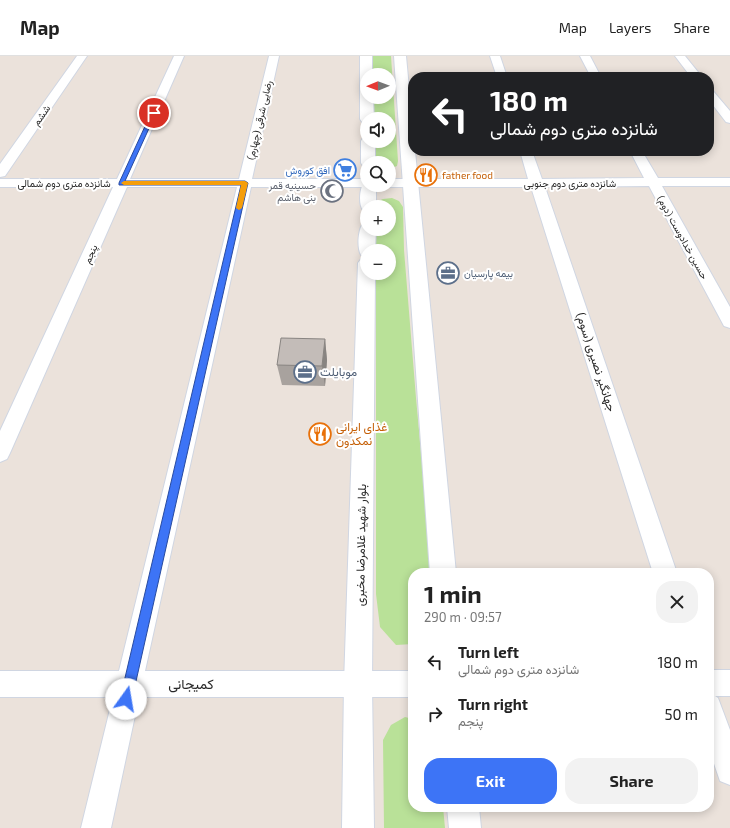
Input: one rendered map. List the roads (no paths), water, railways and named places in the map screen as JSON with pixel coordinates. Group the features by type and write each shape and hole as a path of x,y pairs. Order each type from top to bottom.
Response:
{"main road":[{"path":"366,56 367,112"},
{"path":"400,56 443,568"},
{"name":"بلوار شهید غلامرضا مخبری","path":"358,828 358,684 367,280"},
{"path":"463,812 464,828"}],"street":[{"name":"ششم","path":"0,173 82,56"},
{"name":"پنجم","path":"0,453 179,56"},
{"name":"رضایی شرقی (چهارم)","path":"96,828 274,56"},
{"path":"495,56 500,72"},
{"path":"584,56 593,72"},
{"path":"680,56 693,72"},
{"path":"714,99 730,119"},
{"name":"جهانگیر نصیری (سوم)","path":"528,156 663,568"},
{"name":"حسین خدادوست (دوم)","path":"639,156 730,322"},
{"name":"شانزده متری دوم جنوبی","path":"396,183 730,182"},
{"name":"شانزده متری دوم شمالی","path":"0,183 360,184"},
{"path":"714,684 730,683"},
{"name":"کمیجانی","path":"0,684 408,684"},
{"path":"714,722 730,771"}],"place":[{"name":"افق کوروش","path":"345,170"},
{"name":"father food","path":"426,175"},
{"name":"حسینیه قمر بنی هاشم","path":"332,191"},
{"name":"بیمه پارسیان","path":"448,273"},
{"name":"موبایلت","path":"305,372"},
{"name":"غذای ایرانی نمکدون","path":"320,434"}]}
